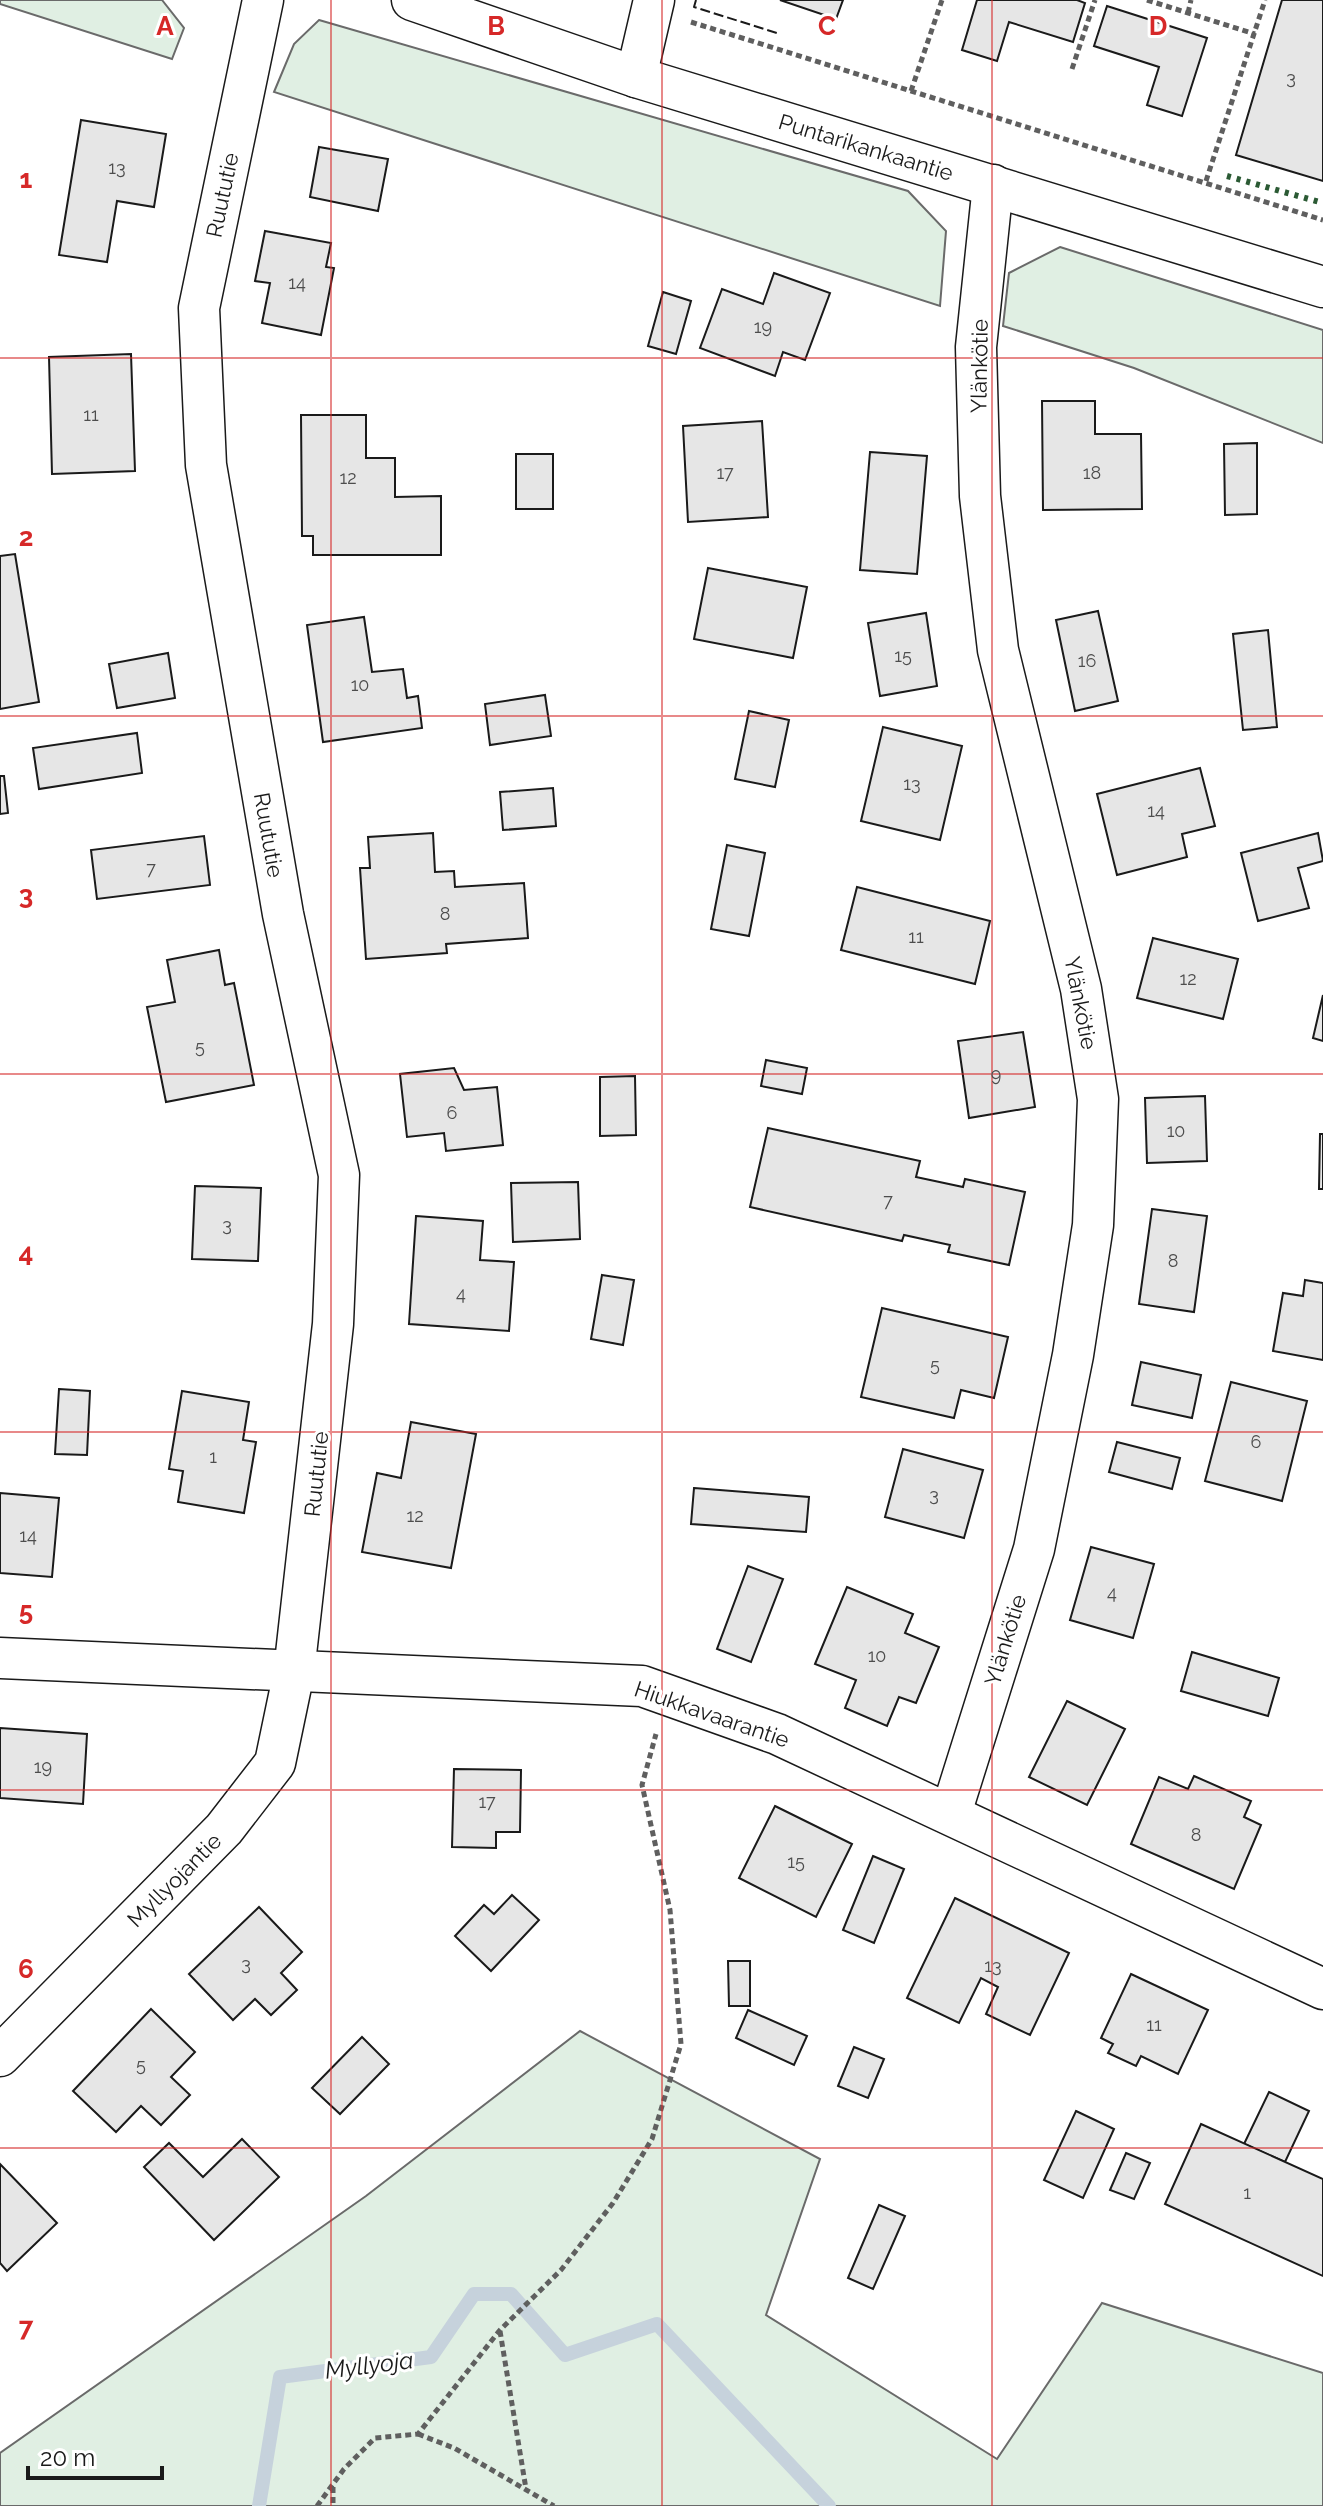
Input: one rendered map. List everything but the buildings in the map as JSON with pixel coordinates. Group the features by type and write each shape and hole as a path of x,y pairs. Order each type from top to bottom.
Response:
{"street":[{"name":"Ruututie","path":"263,0 199,308 206,465 283,914 339,1175 333,1324 294,1672"},
{"name":"Puntarikankaantie","path":"412,0 636,77 1323,287"},
{"path":"636,77 652,4"},
{"name":"Ylänkötie","path":"951,1813 1034,1549 1073,1355 1093,1225 1098,1099 1081,989 998,650 980,496 976,347 993,185"},
{"name":"Hiukkavaarantie","path":"0,1658 642,1686 777,1734 1323,1989"},
{"name":"Myllyojantie","path":"0,2056 224,1829 275,1763 294,1672"}],"path":[{"path":"911,91 942,0"},
{"path":"1072,69 1095,0"},
{"path":"1147,0 1255,34"},
{"path":"1188,13 1191,0"},
{"path":"1206,181 1265,0"},
{"path":"652,4 1049,136 1206,181 1323,220"},
{"path":"418,2434 500,2330 561,2270 613,2203 652,2139 681,2044 670,1910 642,1785 667,1694"},
{"path":"500,2330 526,2489"},
{"path":"317,2506 375,2438 418,2434 454,2448 554,2506"},
{"path":"333,2485 333,2506"}],"green space":[{"path":"0,0 162,0 184,28 172,59 0,4"},
{"path":"319,20 908,191 946,231 940,306 274,92 294,44"},
{"path":"1060,247 1323,330 1323,443 1134,368 1003,326 1009,273"},
{"path":"580,2031 820,2159 766,2315 997,2459 1102,2303 1323,2373 1323,2506 0,2506 0,2453 366,2196"}],"waterway":[{"name":"Myllyoja","path":"259,2506 280,2377 431,2357 474,2294 511,2294 565,2355 657,2324 829,2506"}],"hedge":[{"path":"1227,176 1323,203"}],"fence":[{"path":"696,0 694,7 777,33"}]}
